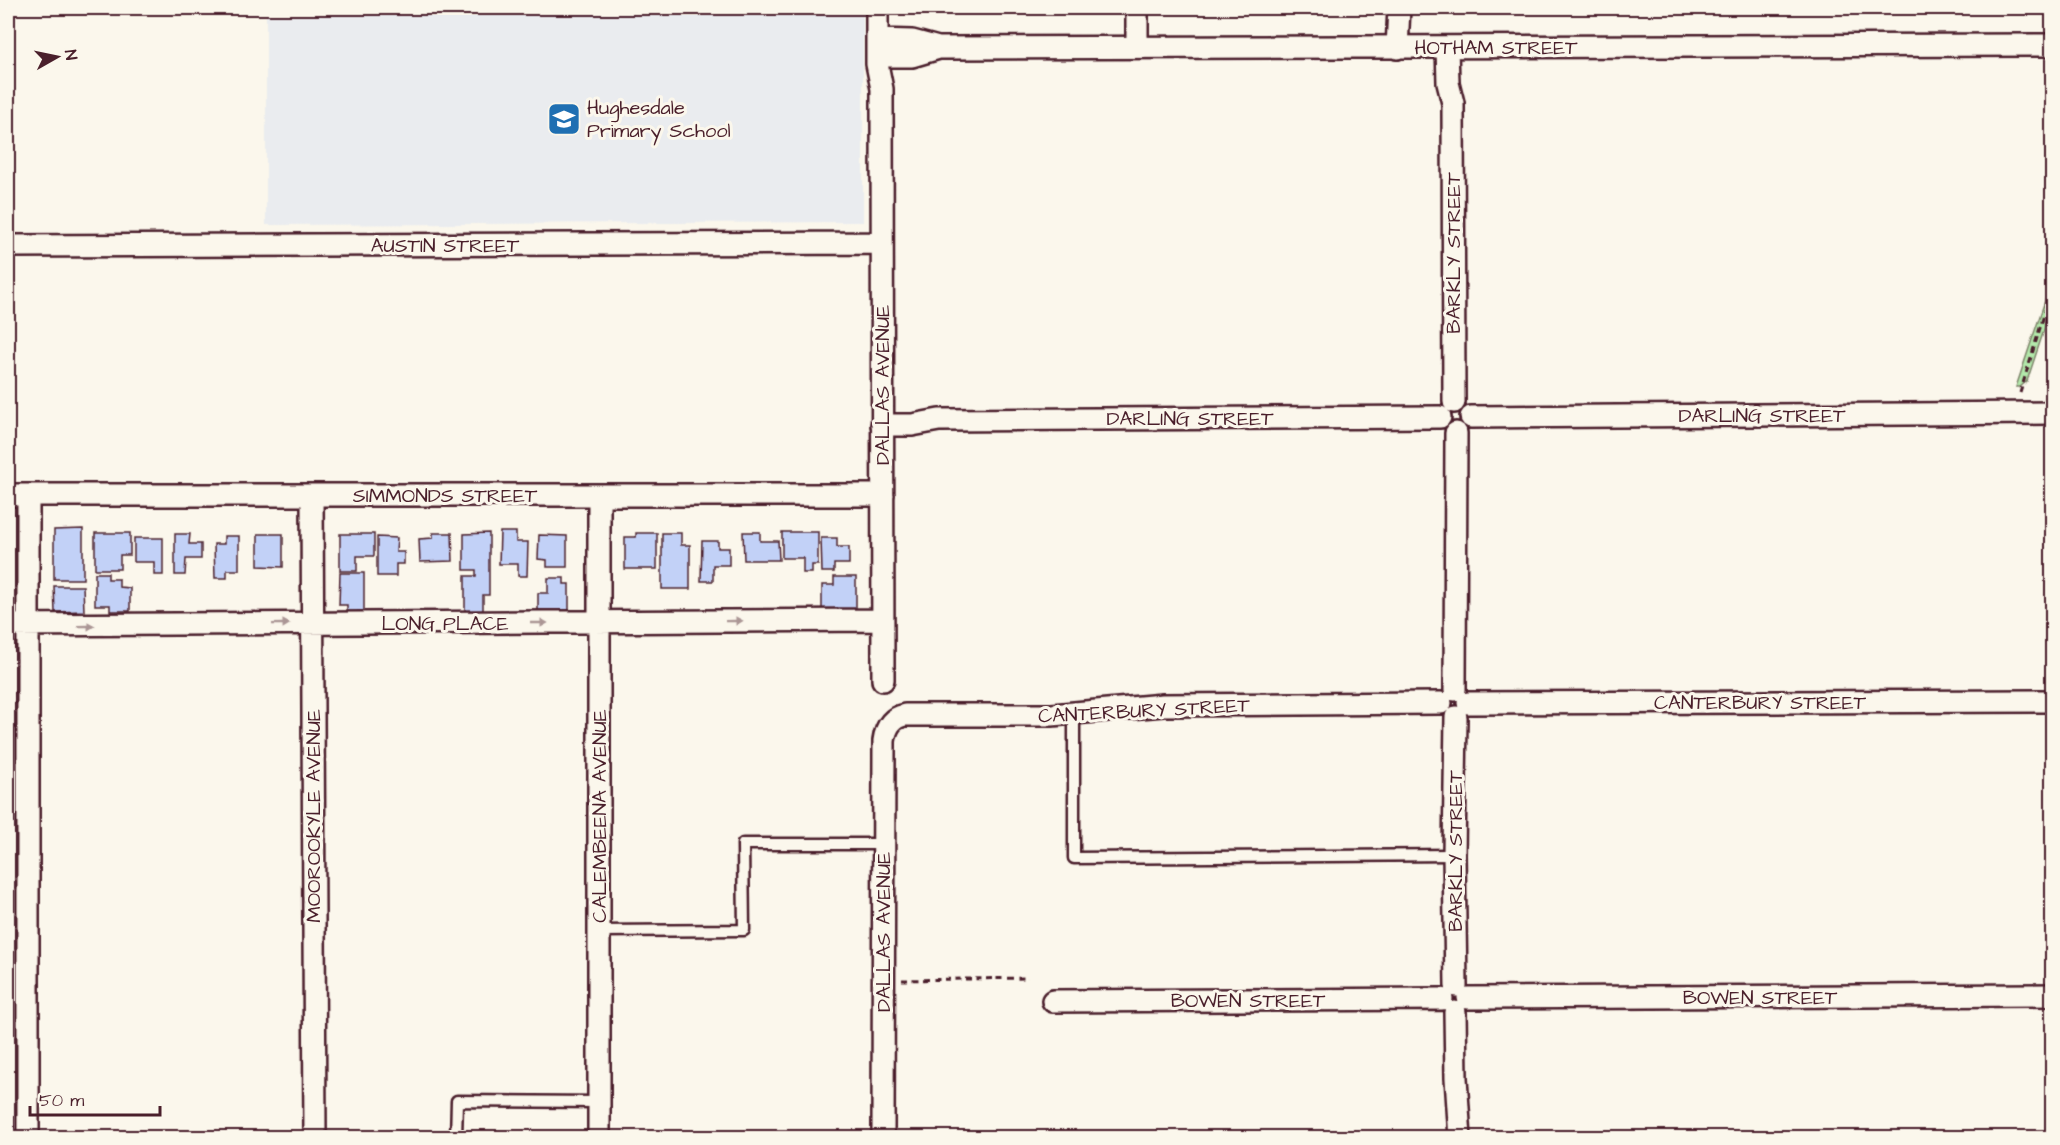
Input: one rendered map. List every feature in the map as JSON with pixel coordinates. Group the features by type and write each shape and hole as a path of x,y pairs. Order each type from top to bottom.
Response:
{"street":[{"name":"DALLAS AVENUE","path":"877,8 883,48"},
{"name":"DALLAS AVENUE","path":"883,680 882,89 883,48 889,8"},
{"path":"1137,8 1137,47"},
{"path":"1399,8 1403,48"},
{"path":"1403,48 1407,8"},
{"name":"HOTHAM STREET","path":"883,48 912,56 939,48 2052,45"},
{"name":"BARKLY STREET","path":"1447,410 1453,103 1458,83 1453,47"},
{"name":"AUSTIN STREET","path":"8,246 882,243"},
{"path":"1464,404 1471,417 1468,427 1456,433 1446,430 1440,422 1447,410 1464,404"},
{"name":"DARLING STREET","path":"882,420 912,414 939,420 1447,410"},
{"name":"DARLING STREET","path":"1471,417 2052,413"},
{"name":"BARKLY STREET","path":"1456,433 1454,855 1456,1078 1460,1137"},
{"path":"18,495 17,626 28,1137"},
{"name":"SIMMONDS STREET","path":"18,495 883,495"},
{"name":"MOOROOKYLE AVENUE","path":"312,495 315,1137"},
{"name":"CALEMBEENA AVENUE","path":"599,495 599,1137"},
{"name":"LONG PLACE","path":"17,626 882,620"},
{"name":"CANTERBURY STREET","path":"888,727 896,718 905,715 1052,715 1163,705 2052,701"},
{"name":"DALLAS AVENUE","path":"883,1137 884,741 888,727"},
{"name":"BOWEN STREET","path":"1053,1001 2052,995"}],"lane":[{"path":"1074,712 1074,858 1454,855"},
{"path":"599,931 744,930 743,844 884,844"},
{"path":"456,1137 457,1101 599,1102"}],"path":[{"path":"2014,413 2052,289"},
{"path":"902,980 1028,978"}],"shaded area":[{"name":"Hughesdale Primary School","path":"863,14 863,222 266,225 266,15"}],"green space":[{"path":"2052,280 2052,306 2027,381 2020,387 2016,387"}],"building":[{"path":"83,529 83,579 54,579 54,530"},
{"path":"500,532 516,532 516,542 528,542 527,576 518,576 518,564 499,564"},
{"path":"743,532 760,532 760,541 778,541 779,560 744,560"},
{"path":"782,532 818,532 818,565 812,565 812,573 803,573 803,558 782,558"},
{"path":"95,533 130,533 130,555 120,555 120,569 95,569"},
{"path":"433,533 452,533 453,561 420,562 419,539 433,538"},
{"path":"489,533 489,595 483,595 483,612 465,612 465,576 476,576 476,570 464,570 464,534"},
{"path":"636,533 657,533 657,569 625,569 625,537 636,537"},
{"path":"662,533 681,533 681,545 690,545 690,589 662,589"},
{"path":"175,534 190,534 189,544 201,544 201,559 186,559 185,575 175,575"},
{"path":"258,534 283,534 283,567 258,566"},
{"path":"340,534 374,534 374,556 357,556 357,571 340,571"},
{"path":"539,535 567,536 567,567 547,567 547,560 538,559"},
{"path":"224,536 239,536 239,570 227,570 227,578 215,578 214,544 224,544"},
{"path":"377,537 397,538 396,552 404,552 404,564 396,564 396,576 377,576"},
{"path":"134,538 163,538 163,575 154,575 154,562 134,562"},
{"path":"821,538 837,538 837,547 849,547 849,564 834,564 834,572 822,572"},
{"path":"702,541 718,541 718,548 729,548 729,565 713,565 713,581 701,581"},
{"path":"95,573 108,573 108,579 119,579 119,587 130,588 130,611 110,611 110,605 95,605"},
{"path":"340,573 364,573 364,616 347,616 347,605 339,605"},
{"path":"834,577 856,577 856,611 822,611 822,585 834,585"},
{"path":"548,578 564,578 564,584 569,584 569,613 538,614 538,593 548,593"},
{"path":"54,586 83,586 84,611 55,612"}],"place":[{"name":"Hughesdale Primary School","path":"564,119"}]}
